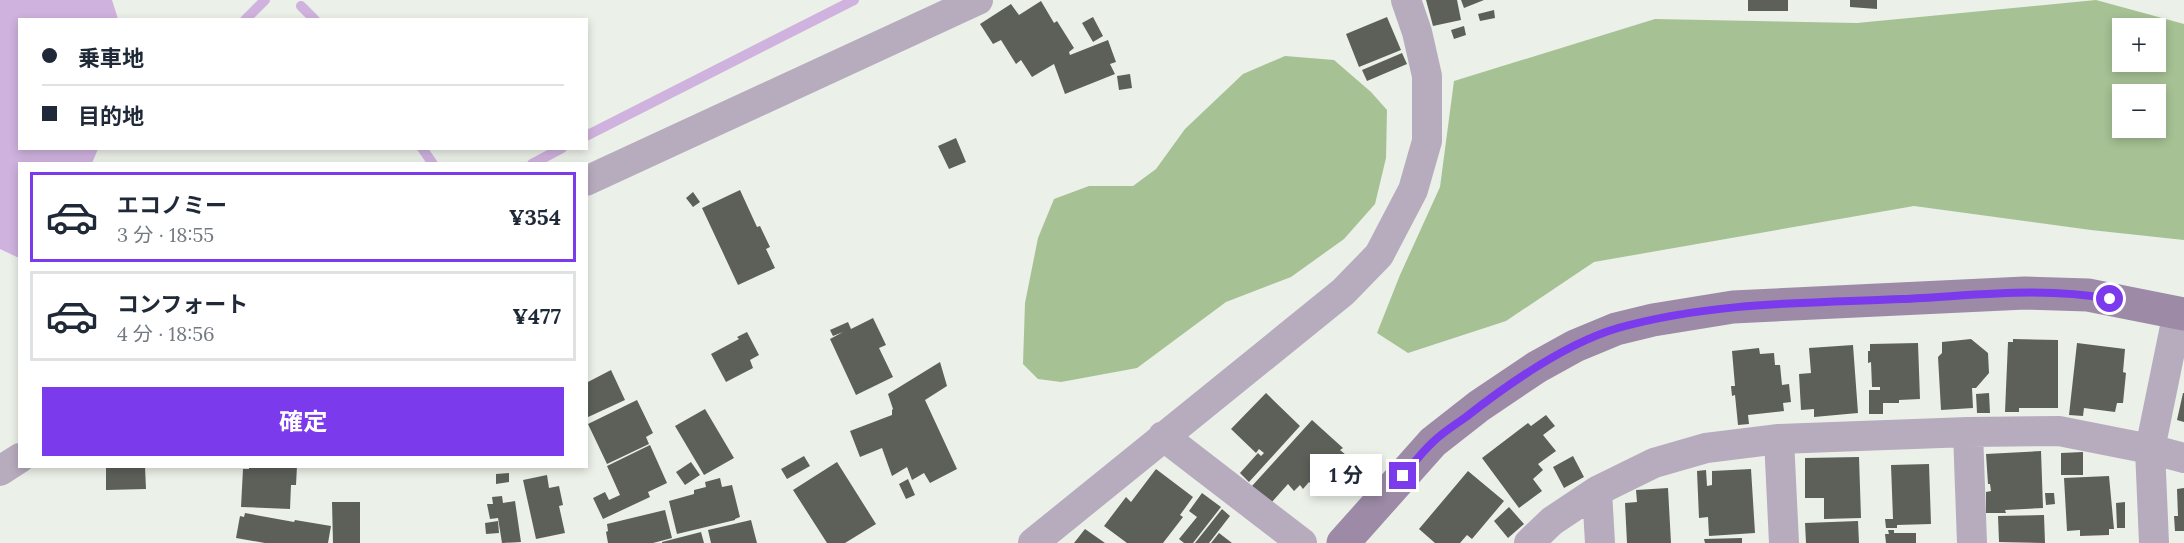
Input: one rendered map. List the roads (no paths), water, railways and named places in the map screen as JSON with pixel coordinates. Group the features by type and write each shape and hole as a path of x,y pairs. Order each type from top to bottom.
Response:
{"street":[{"path":"588,180 978,0"},
{"path":"1033,543 1343,292 1379,255 1413,190 1427,141 1427,76 1418,32 1406,0"},
{"path":"1343,543 1433,442 1479,406 1537,367 1575,346 1616,329 1653,320 1733,307 2025,293 2088,295 2181,313 2150,449 2154,543"},
{"path":"1529,543 1552,521 1597,491 1654,463 1697,450 1779,440 1968,432 2059,431 2184,458"},
{"path":"1968,432 1972,543"},
{"path":"1163,436 1302,543"},
{"path":"1779,440 1784,543"},
{"path":"0,471 18,459"},
{"path":"1597,491 1600,543"}],"waterway":[{"path":"247,18 265,0"},
{"path":"588,135 854,0"},
{"path":"301,6 313,18"},
{"path":"423,150 432,162"},
{"path":"536,162 558,150"}]}
